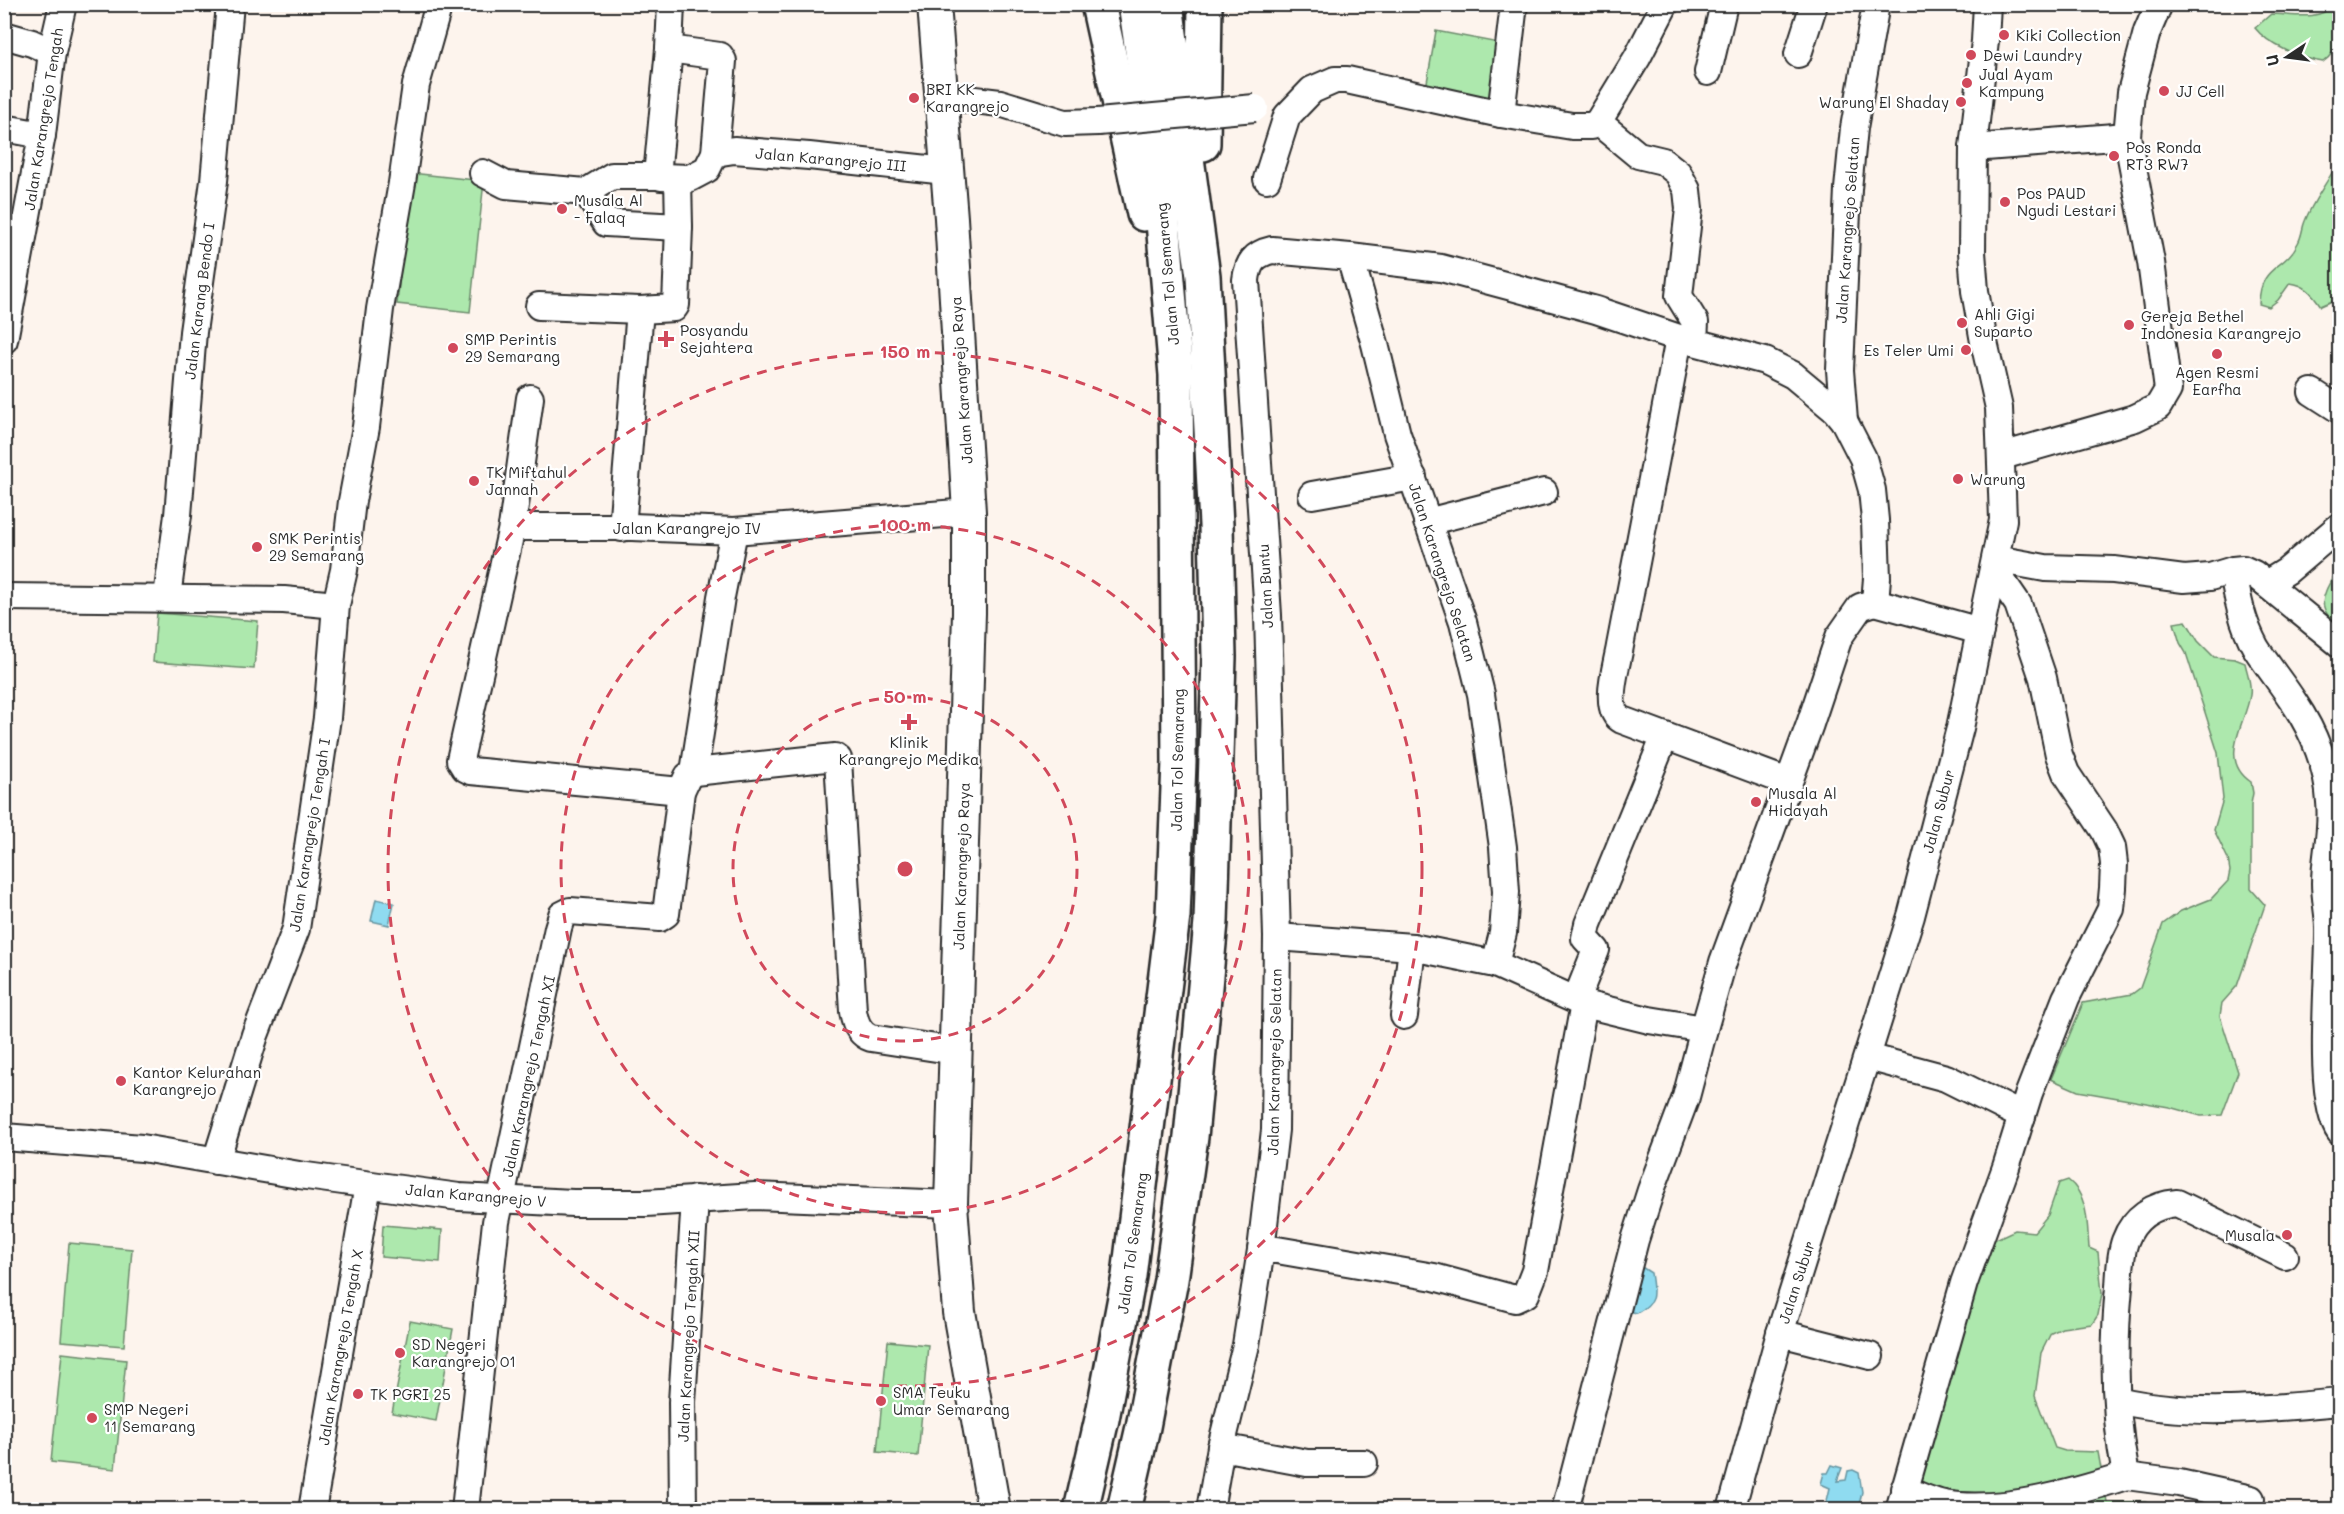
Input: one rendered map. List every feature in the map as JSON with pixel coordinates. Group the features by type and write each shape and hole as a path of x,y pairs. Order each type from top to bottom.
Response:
{"highway":[{"path":"1098,4 1134,164 1176,375"},
{"name":"Jalan Tol Semarang","path":"1081,1509 1102,1419 1129,1276 1173,916 1179,762 1176,375 1157,151 1135,4"},
{"path":"1166,4 1203,276"},
{"path":"1124,1509 1143,1427 1171,1280 1191,1137 1211,922 1219,657 1216,525 1203,276 1205,4"}],"main road":[{"name":"Jalan Karangrejo Raya","path":"934,4 969,512 969,613 951,1204 959,1312 994,1509"}],"street":[{"name":"Jalan Karangrejo Tengah","path":"4,340 42,135 52,52 63,4"},
{"name":"Jalan Karang Bendo I","path":"167,597 178,515 193,332 214,180 230,4"},
{"name":"Jalan Karangrejo Tengah I","path":"216,1161 255,1035 296,929 327,718 336,605 344,570 352,501 366,428 380,309 416,85 439,4"},
{"path":"539,306 671,310 676,305 679,227 668,177 671,4"},
{"path":"1500,114 1514,4"},
{"path":"1267,179 1287,116 1312,90 1335,80 1347,80 1411,92 1500,114 1584,127 1591,126 1598,122 1637,58 1665,4"},
{"path":"1708,72 1724,4"},
{"path":"1798,54 1814,4"},
{"name":"Jalan Karangrejo Selatan","path":"1844,421 1840,370 1848,189 1854,128 1876,4"},
{"path":"1565,1509 1635,1240 1686,1097 1723,962 1839,637 1860,607 1875,602 1980,631 2003,520 1999,408 1975,291 1972,252 1972,148 1985,41 1987,4"},
{"path":"2142,4 2147,32"},
{"path":"2002,456 2135,418 2158,407 2168,390 2151,262 2127,136 2130,92 2147,32 2159,4"},
{"path":"4,35 32,43 52,52"},
{"path":"483,173 506,185 586,192 612,176 698,175 707,169 715,153 723,59 720,56 669,49"},
{"path":"941,96 1000,104 1065,123 1254,108 1287,116"},
{"path":"1598,122 1638,155 1663,161 1684,181 1689,197 1689,209 1679,296 1695,322 1687,339 1645,509 1612,704 1617,717 1788,782"},
{"path":"4,128 42,135"},
{"path":"1972,148 2024,146 2127,136"},
{"name":"Jalan Karangrejo III","path":"715,153 734,150 946,171"},
{"path":"586,192 606,223 679,227"},
{"name":"Jalan Karangrejo Selatan","path":"1272,250 1350,256 1441,268 1596,310 1776,365 1793,375 1821,398 1844,421 1863,458 1872,490 1877,548 1875,602"},
{"name":"Jalan Buntu","path":"1272,250 1262,252 1253,259 1248,267 1246,280 1268,615 1277,937"},
{"name":"Jalan Karangrejo Selatan","path":"1350,256 1397,434 1468,639 1481,694 1495,783 1506,892 1503,933 1495,964"},
{"path":"622,528 639,310"},
{"path":"2312,392 2340,410"},
{"path":"530,398 512,526 460,760 462,764 471,771 687,782 835,757 838,759 853,1011 856,1024 865,1036 871,1038 956,1051"},
{"path":"1312,495 1413,477"},
{"path":"1427,522 1544,492"},
{"name":"Jalan Karangrejo IV","path":"512,526 734,531 969,512"},
{"path":"2266,584 2314,549 2340,526"},
{"path":"687,782 734,531"},
{"path":"1995,564 2114,570 2184,579 2210,577 2243,569 2254,574 2340,644"},
{"path":"1995,564 2018,604 2043,678 2059,755 2066,773 2104,830 2112,847 2114,864 2111,909 2066,998 2029,1093 1964,1283 1902,1499 1988,1507 2054,1497 2126,1476 2171,1482 2251,1499"},
{"path":"2233,570 2236,597 2248,631 2256,647 2297,706 2311,734 2327,780 2332,823 2325,884 2329,928 2327,1080 2332,1117 2340,1132"},
{"path":"4,597 53,599 167,597 284,600 336,605"},
{"name":"Jalan Subur","path":"1731,1509 1780,1333 1911,916 1960,728 1980,631"},
{"path":"1261,1250 1277,1250 1434,1277 1515,1299 1526,1294 1535,1271 1546,1212 1580,1002 1596,950 1585,938 1588,924 1665,736"},
{"name":"Jalan Karangrejo Tengah XI","path":"465,1509 496,1222 558,928 562,915 570,911 665,917 687,782"},
{"path":"1277,937 1412,947 1495,964 1580,1002 1649,1020 1704,1029"},
{"name":"Jalan Karangrejo Selatan","path":"1210,1509 1221,1447 1246,1346 1261,1250 1275,1130 1277,937"},
{"path":"1404,1016 1412,947"},
{"path":"1868,1057 1946,1078 2022,1116"},
{"name":"Jalan Karangrejo V","path":"4,1137 142,1148 368,1185 459,1197 646,1203 755,1196 951,1204"},
{"name":"Jalan Karangrejo Tengah X","path":"312,1509 368,1185"},
{"name":"Jalan Karangrejo Tengah XII","path":"683,1509 682,1401 695,1199"},
{"path":"2126,1476 2116,1400 2118,1301 2125,1241 2141,1217 2152,1208 2177,1203 2285,1256"},
{"path":"1780,1333 1870,1356"},
{"path":"2116,1400 2139,1405 2194,1410 2271,1409 2340,1402"},
{"path":"1221,1447 1306,1463 1364,1463"}],"green space":[{"path":"2333,5 2339,5 2340,21 2337,44 2323,62 2286,50 2268,40 2255,28 2271,14 2296,16 2320,14"},
{"path":"1436,31 1504,44 1494,101 1426,88"},
{"path":"2339,170 2339,298 2321,306 2308,290 2290,283 2278,300 2269,307 2259,304 2260,291 2268,275 2292,252 2315,201 2333,171"},
{"path":"411,173 484,181 470,312 397,304"},
{"path":"2339,566 2339,627 2323,605 2326,591"},
{"path":"157,613 258,621 254,669 153,662"},
{"path":"2186,621 2198,641 2214,657 2235,659 2245,663 2250,687 2248,706 2236,740 2235,752 2236,763 2241,773 2251,782 2253,793 2251,889 2265,905 2237,986 2222,1003 2220,1016 2238,1072 2222,1115 2201,1116 2169,1107 2078,1091 2051,1079 2083,1003 2132,994 2140,988 2163,924 2181,911 2211,899 2228,881 2230,871 2228,859 2214,830 2223,799 2218,753 2174,623"},
{"path":"2068,1180 2080,1194 2086,1211 2089,1248 2098,1252 2102,1294 2098,1315 2092,1324 2062,1328 2051,1333 2041,1353 2035,1396 2055,1448 2065,1451 2098,1452 2107,1502 2145,1502 2165,1509 1924,1509 1919,1460 1985,1244 2015,1230 2034,1232 2048,1215 2059,1183"},
{"path":"383,1225 442,1230 440,1262 381,1257"},
{"path":"69,1243 132,1249 124,1346 61,1341"},
{"path":"410,1321 453,1329 436,1421 392,1413"},
{"path":"888,1341 928,1345 918,1456 877,1452"},
{"path":"62,1353 126,1360 115,1469 51,1462"}],"water":[{"path":"376,899 394,903 389,925 371,921"},
{"path":"1637,1264 1651,1273 1653,1297 1648,1305 1637,1313 1626,1311"},
{"path":"1832,1465 1842,1468 1837,1481 1846,1480 1848,1471 1853,1470 1859,1473 1862,1492 1858,1509 1825,1509 1830,1488 1821,1484 1824,1473 1828,1473"}],"place":[{"name":"Kiki Collection","path":"2004,35"},
{"name":"Dewi Laundry","path":"1971,55"},
{"name":"Jual Ayam Kampung","path":"1967,83"},
{"name":"JJ Cell","path":"2164,91"},
{"name":"BRI KK Karangrejo","path":"914,98"},
{"name":"Warung El Shaday","path":"1961,102"},
{"name":"Pos Ronda RT3 RW7","path":"2114,156"},
{"name":"Pos PAUD Ngudi Lestari","path":"2005,202"},
{"name":"Musala Al - Falaq","path":"562,209"},
{"name":"Ahli Gigi Suparto","path":"1962,323"},
{"name":"Gereja Bethel Indonesia Karangrejo","path":"2129,325"},
{"name":"Posyandu Sejahtera","path":"666,339"},
{"name":"SMP Perintis 29 Semarang","path":"453,348"},
{"name":"Es Teler Umi","path":"1966,350"},
{"name":"Agen Resmi Earfha","path":"2217,354"},
{"name":"Warung","path":"1958,479"},
{"name":"TK Miftahul Jannah","path":"474,481"},
{"name":"SMK Perintis 29 Semarang","path":"257,547"},
{"name":"Klinik Karangrejo Medika","path":"909,722"},
{"name":"Musala Al Hidayah","path":"1756,802"},
{"name":"Kantor Kelurahan Karangrejo","path":"121,1081"},
{"name":"Musala","path":"2287,1235"},
{"name":"SD Negeri Karangrejo 01","path":"400,1353"},
{"name":"TK PGRI 25","path":"358,1394"},
{"name":"SMA Teuku Umar Semarang","path":"881,1401"},
{"name":"SMP Negeri 11 Semarang","path":"92,1418"}]}
